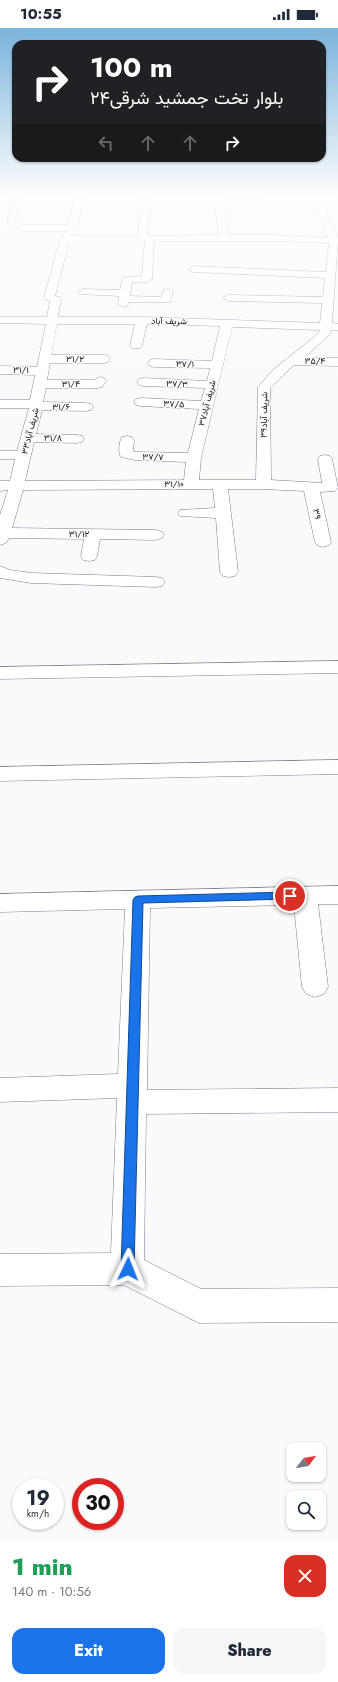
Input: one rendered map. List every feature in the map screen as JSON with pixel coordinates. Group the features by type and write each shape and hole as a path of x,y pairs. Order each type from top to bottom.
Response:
{"street":[{"name":"شریف آباد۳۳","path":"1,536 17,486 23,455 36,408 56,299 49,298 58,267"},
{"path":"124,299 127,279 146,279 146,267"},
{"path":"332,267 331,275 332,327"},
{"path":"192,270 246,275 331,275"},
{"path":"83,292 124,299 167,296"},
{"path":"228,298 332,292"},
{"name":"شریف آباد","path":"0,320 142,320 332,327"},
{"path":"136,345 142,320"},
{"name":"شریف آباد۳۷","path":"190,484 194,458 227,323"},
{"name":"شریف آباد۳۹","path":"263,484 264,387 274,374 316,342 332,327"},
{"path":"316,342 331,343"},
{"name":"۳۱/۲","path":"42,374 104,359"},
{"name":"۳۵/۴","path":"292,361 338,362"},
{"name":"۳۷/۱","path":"154,363 216,365"},
{"name":"۳۱/۱","path":"0,370 42,374"},
{"path":"0,381 42,374"},
{"name":"۳۱/۴","path":"42,374 98,384 100,381"},
{"name":"۳۷/۳","path":"143,382 212,385"},
{"name":"۳۷/۵","path":"141,402 207,405"},
{"path":"0,404 36,408"},
{"name":"۳۱/۶","path":"36,408 86,407"},
{"path":"0,415 36,408"},
{"name":"۳۱/۸","path":"28,438 77,439"},
{"name":"۳۷/۷","path":"127,440 126,454 134,456 194,458"},
{"path":"0,455 23,455"},
{"name":"۳۱/۱۰","path":"0,486 263,484 330,488 325,459"},
{"path":"220,484 230,572"},
{"name":"۳۹","path":"311,486 323,542"},
{"path":"186,513 224,513"},
{"path":"89,556 93,534"},
{"name":"۳۱/۱۲","path":"1,536 156,534"},
{"path":"0,571 6,574 31,578 156,582"},
{"path":"0,672 338,667"},
{"path":"0,774 338,767"},
{"path":"0,904 338,895"},
{"path":"305,896 315,987"},
{"path":"128,1269 138,900"},
{"path":"0,1090 338,1100"},
{"path":"0,1270 128,1269 199,1306 338,1305"}],"route":[{"path":"128,1269 138,900 290,896"}]}
